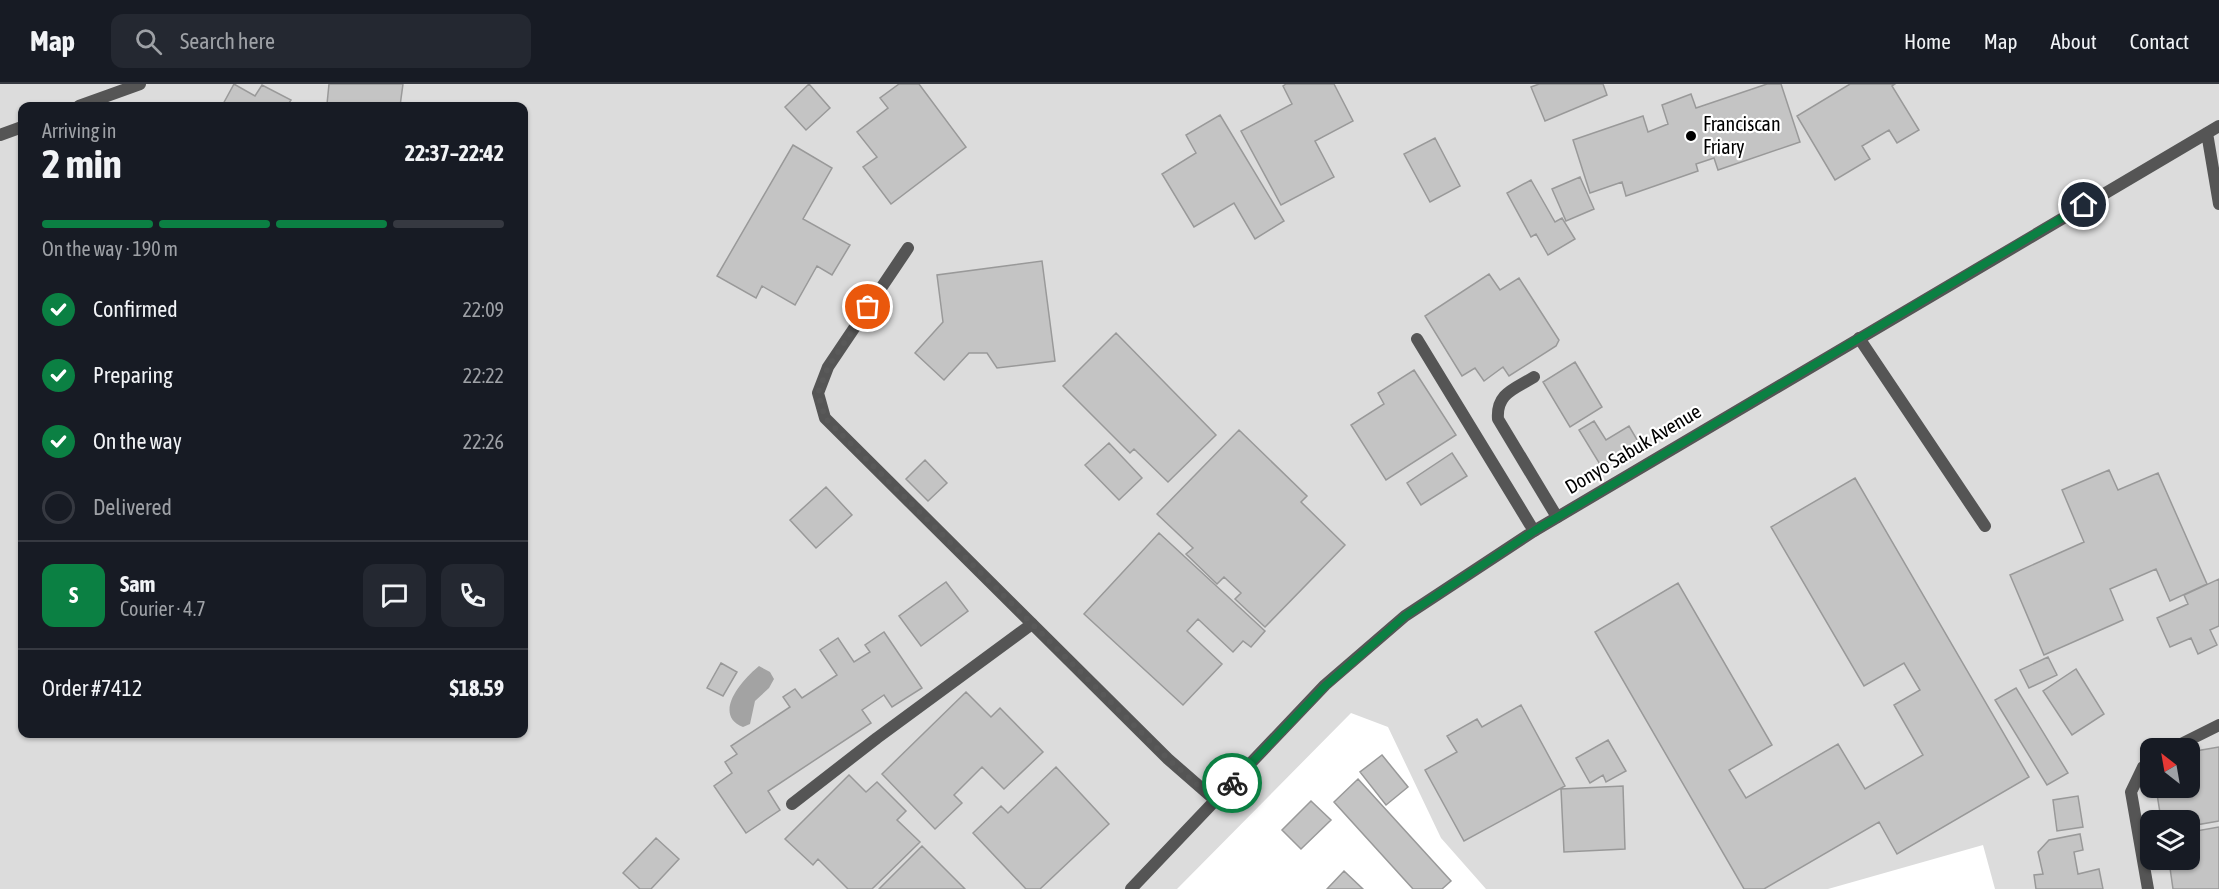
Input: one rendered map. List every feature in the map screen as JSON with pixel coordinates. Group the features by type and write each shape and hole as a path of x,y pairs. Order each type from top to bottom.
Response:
{"street":[{"path":"90,102 140,84"},
{"name":"Donyo Sabuk Avenue","path":"1131,889 1325,686 1405,616 1557,517 2219,126"},
{"path":"0,135 18,128"},
{"path":"2207,133 2219,204"},
{"path":"908,248 828,367 818,393 825,418 1168,759 1215,800"},
{"path":"1859,338 1985,526"},
{"path":"1417,339 1534,531"},
{"path":"1534,377 1502,397 1497,407 1498,419 1557,517"},
{"path":"792,804 886,731 1032,624"},
{"path":"2193,738 2219,725"},
{"path":"2140,773 2131,792 2148,889"}],"shaded area":[{"path":"0,84 2219,84 2219,889 1995,889 1983,845 1828,889 1486,889 1441,838 1388,727 1351,713 1177,889 0,889"},
{"path":"759,666 770,672 774,679 769,688 755,701 750,724 743,727 734,721 730,714 730,705 739,687"}],"building":[{"path":"234,84 255,96 262,85 291,100 290,102 224,102"},
{"path":"329,84 403,84 401,102 327,102"},
{"path":"809,84 830,108 806,130 785,107"},
{"path":"899,84 919,84 966,147 891,204 863,167 877,157 857,132 888,108 880,98"},
{"path":"1286,84 1334,84 1353,121 1315,141 1334,177 1281,205 1241,131 1292,104 1283,86"},
{"path":"1539,84 1603,84 1607,95 1545,121 1531,87"},
{"name":"Franciscan Friary","path":"1767,84 1781,84 1800,142 1718,170 1714,158 1696,164 1698,171 1626,196 1622,182 1590,193 1573,140 1643,116 1648,132 1668,124 1662,105 1691,94 1696,108"},
{"path":"1850,84 1895,84 1892,86 1919,130 1897,143 1889,130 1862,146 1870,159 1835,180 1797,116"},
{"path":"1220,115 1284,221 1255,239 1234,203 1194,227 1162,174 1196,153 1186,135"},
{"path":"1435,138 1460,186 1430,202 1404,154"},
{"path":"793,145 832,168 803,219 850,245 832,275 817,266 795,305 762,286 756,298 717,276"},
{"path":"1580,177 1594,209 1566,221 1552,189"},
{"path":"1531,180 1555,222 1562,218 1575,239 1548,255 1536,234 1531,237 1507,193"},
{"path":"1042,261 1055,361 997,368 987,353 969,353 944,380 915,353 943,322 937,275"},
{"path":"1489,274 1500,290 1519,278 1559,340 1556,346 1509,376 1503,367 1484,381 1475,368 1462,376 1425,316"},
{"path":"1116,333 1216,435 1168,482 1134,449 1130,453 1063,386"},
{"path":"1575,362 1602,407 1570,427 1543,382"},
{"path":"1414,370 1456,435 1386,480 1351,425 1384,404 1378,393"},
{"path":"1594,421 1606,440 1629,426 1639,443 1601,466 1579,430"},
{"path":"1239,430 1307,496 1301,502 1345,545 1265,627 1235,599 1241,593 1224,577 1217,584 1186,554 1193,548 1157,514"},
{"path":"1109,443 1142,478 1119,500 1085,465"},
{"path":"1452,453 1467,476 1421,505 1407,483"},
{"path":"925,460 947,483 928,501 906,479"},
{"path":"2109,470 2118,490 2158,473 2207,584 2170,601 2156,569 2110,589 2123,620 2044,655 2010,575 2084,542 2062,490"},
{"path":"1855,478 2029,777 1897,854 1879,822 1764,889 1744,889 1595,632 1678,583 1772,745 1729,770 1746,798 1838,744 1865,789 1923,755 1894,705 1920,690 1904,663 1864,686 1771,527"},
{"path":"826,487 852,515 816,548 790,520"},
{"path":"1159,533 1265,631 1251,647 1243,641 1233,652 1198,619 1187,631 1222,664 1183,705 1084,614"},
{"path":"2219,579 2219,626 2210,630 2217,645 2198,654 2191,638 2170,647 2157,618 2188,604 2184,595"},
{"path":"946,582 968,611 921,646 899,616"},
{"path":"884,632 922,688 892,707 884,695 862,710 871,723 768,791 780,810 746,833 714,786 732,773 725,762 737,754 731,746 790,707 783,697 795,689 802,698 837,675 820,650 838,638 854,662 870,652 865,645"},
{"path":"2048,657 2057,675 2029,688 2020,670"},
{"path":"721,663 737,672 723,696 707,688"},
{"path":"2076,669 2104,714 2072,735 2043,691"},
{"path":"2016,688 2068,773 2047,785 1995,700"},
{"path":"966,692 991,717 1000,708 1043,752 1004,789 982,767 954,795 962,803 935,829 882,774"},
{"path":"1521,705 1565,786 1464,841 1425,770 1457,752 1447,736 1477,719 1482,727"},
{"path":"1608,740 1626,771 1606,782 1603,775 1590,783 1576,758"},
{"path":"2219,747 2219,821 2200,824 2200,810 2160,810 2158,798 2200,798 2200,750"},
{"path":"1382,755 1408,787 1386,805 1360,772"},
{"path":"1056,767 1109,824 1040,889 1026,889 973,833 1001,806 1008,813"},
{"path":"849,775 866,792 877,782 906,811 897,820 920,842 872,889 848,889 818,859 813,865 785,839"},
{"path":"1358,779 1451,881 1442,889 1413,889 1334,802"},
{"path":"1623,786 1625,849 1564,852 1561,789"},
{"path":"2078,796 2083,827 2057,831 2053,800"},
{"path":"1311,801 1331,820 1301,849 1282,830"},
{"path":"2219,827 2219,889 2173,889 2170,870 2200,870 2200,830"},
{"path":"2080,834 2083,850 2074,852 2078,874 2099,869 2103,889 2036,889 2034,875 2043,874 2038,852 2049,840"},
{"path":"656,838 679,859 651,889 640,889 623,873"},
{"path":"922,846 965,889 879,889"},
{"path":"1344,871 1363,889 1327,889"}],"way so far":[{"path":"868,307 828,367 818,393 825,418 1168,759 1215,800 1232,783"}],"place":[{"name":"Franciscan Friary","path":"1691,136"}],"route":[{"path":"1232,783 1325,686 1405,616 1534,531 2084,205"}]}
